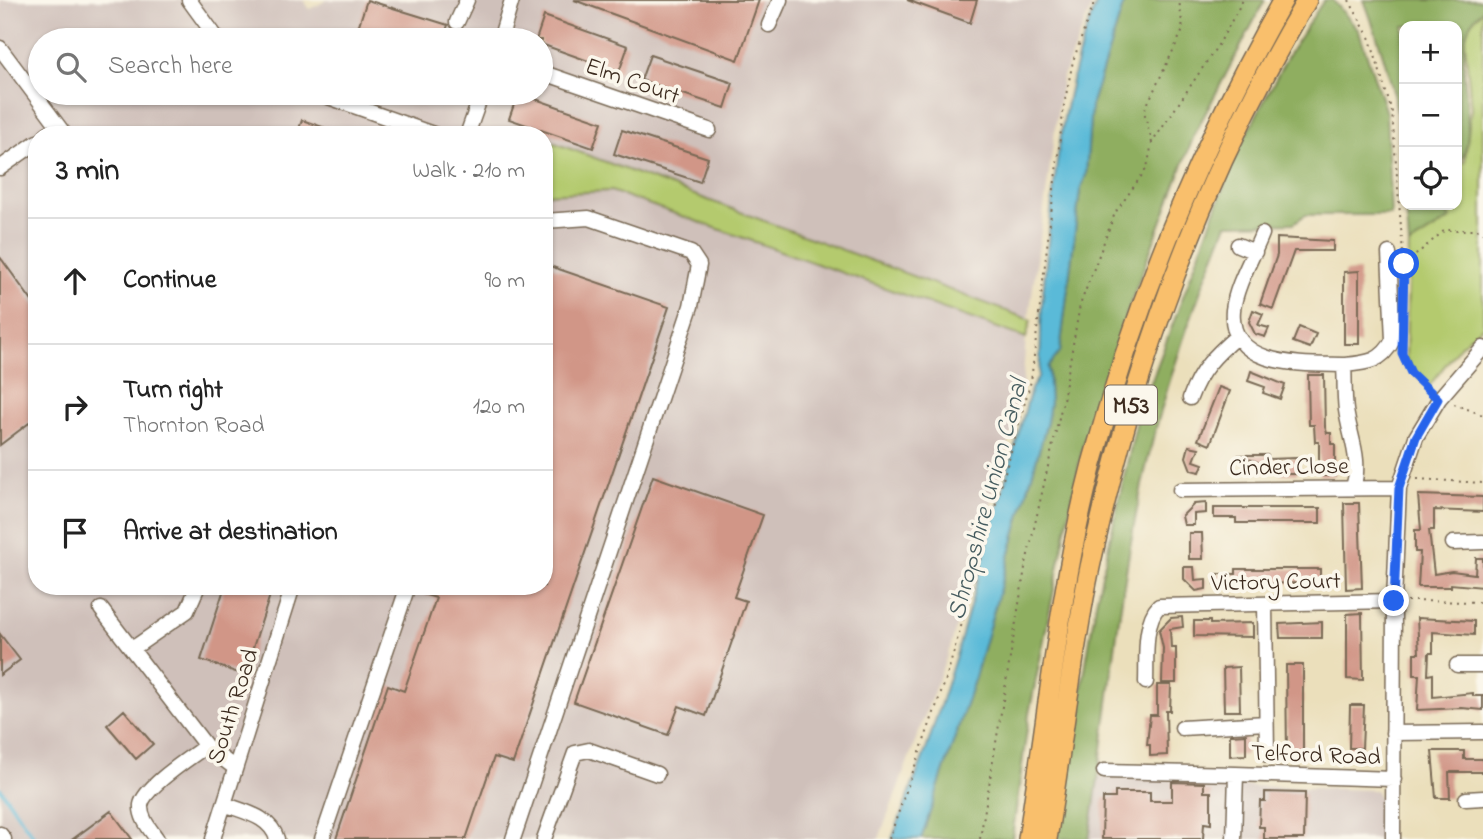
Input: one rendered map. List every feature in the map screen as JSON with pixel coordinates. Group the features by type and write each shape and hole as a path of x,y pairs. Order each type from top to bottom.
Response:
{"highway":[{"name":"M53","path":"1028,839 1069,576 1092,465 1114,391 1141,308 1186,192 1227,104 1283,0"},
{"name":"M53","path":"1047,839 1090,569 1120,439 1144,360 1206,194 1247,107 1307,0"}],"street":[{"path":"189,0 209,28"},
{"path":"457,22 467,0"},
{"path":"504,28 512,0"},
{"path":"769,25 780,0"},
{"path":"0,48 28,90"},
{"name":"Elm Court","path":"553,76 709,131"},
{"path":"38,105 52,126"},
{"path":"351,105 410,126"},
{"path":"470,126 478,105"},
{"path":"0,168 28,148"},
{"path":"513,839 691,306 699,265 691,253 589,218 553,220"},
{"path":"1262,234 1233,309 1237,336 1261,356 1291,363 1366,363 1387,352 1392,340 1389,253"},
{"path":"1238,245 1255,252"},
{"path":"1191,398 1199,375 1215,355 1237,336"},
{"path":"1393,839 1394,601 1401,483 1416,437 1438,399 1483,348"},
{"path":"1344,365 1346,411 1355,442 1358,473 1353,488"},
{"name":"Cinder Close","path":"1180,490 1353,488 1401,483"},
{"path":"1454,543 1483,542"},
{"path":"132,649 187,611 194,595"},
{"name":"South Road","path":"213,839 290,595"},
{"path":"322,839 405,595"},
{"name":"Victory Court","path":"1146,682 1148,639 1154,611 1159,606 1394,601"},
{"path":"1265,604 1267,755"},
{"path":"101,609 206,746 235,768"},
{"path":"1457,665 1483,664"},
{"path":"1182,728 1266,723"},
{"path":"1393,733 1483,732"},
{"path":"157,839 144,821 141,804 149,790 206,746"},
{"path":"544,839 575,753 589,750 657,774"},
{"name":"Telford Road","path":"1104,771 1394,779"},
{"name":"Telford Road","path":"1234,839 1236,774"},
{"path":"1466,799 1483,799"},
{"path":"224,804 262,818 274,829 277,839"},
{"path":"0,834 4,839"}],"path":[{"path":"889,839 946,679 1031,381 1064,105 1073,61 1095,0"},
{"path":"1152,143 1144,111 1183,30 1178,0"},
{"path":"980,839 1025,568 1063,400 1080,305 1115,213 1147,168 1152,143 1220,42 1242,0"},
{"path":"1349,0 1370,39 1392,112 1403,277"},
{"path":"1404,264 1445,230 1479,230 1483,233"},
{"path":"1401,341 1405,364 1438,399 1483,415"},
{"path":"1401,483 1483,483"},
{"path":"1394,601 1483,603"}],"shaded area":[{"path":"0,0 303,0 310,9 327,0 1094,0 1062,79 1026,338 1021,401 951,645 879,839 0,839"},
{"path":"1098,776 1225,780 1249,786 1375,790 1383,803 1383,839 1090,839"}],"green space":[{"path":"1125,0 1265,0 1195,133 1127,312 1084,440 1029,714 1012,839 921,839 975,677 1047,422 1050,403 1048,366 1060,352 1080,191 1086,175 1091,106"},
{"path":"1324,0 1333,0 1359,31 1386,113 1391,215 1305,215 1294,223 1227,224 1178,354 1142,485 1124,586 1089,839 1057,839 1097,597 1137,420 1237,152 1290,52"},
{"path":"1364,0 1483,0 1483,10 1470,24 1465,43 1468,120 1462,158 1462,21 1399,21 1399,122 1378,40"},
{"path":"1483,10 1483,326 1460,346 1429,386 1412,371 1406,358 1409,245 1449,220 1444,210 1462,210 1462,163 1465,161 1471,108 1465,41 1469,24"},
{"path":"553,142 1031,320 1026,338 611,191 553,194"},
{"path":"1406,210 1445,210 1450,219 1409,245"}],"water":[{"path":"1098,0 1125,0 1091,106 1086,175 1080,191 1060,352 1048,367 1050,403 1047,422 975,677 921,839 892,839 927,747 958,649 1031,389 1038,378 1049,227 1065,111 1085,36"}],"building":[{"path":"367,0 448,25 447,28 358,28"},
{"path":"574,0 759,0 738,60"},
{"path":"907,0 977,0 970,23"},
{"path":"544,16 628,46 619,72 553,48 553,28 540,28"},
{"path":"650,55 733,83 725,108 641,80"},
{"path":"514,105 553,105 602,122 593,148 553,134 553,126 529,126 509,119"},
{"path":"302,120 320,126 300,126"},
{"path":"622,130 708,158 700,182 614,154"},
{"path":"1277,238 1333,241 1333,251 1294,251 1273,309 1260,304 1277,255"},
{"path":"0,257 28,296 28,424 0,445"},
{"path":"553,267 669,307 513,763 494,757 466,839 336,839 388,685 404,691 436,598 426,595 553,595"},
{"path":"1359,271 1359,344 1344,344 1344,272"},
{"path":"1253,310 1263,314 1258,325 1269,328 1265,337 1255,334 1249,322"},
{"path":"1299,327 1316,334 1310,348 1293,342"},
{"path":"1251,371 1285,385 1280,399 1263,393 1265,387 1248,381"},
{"path":"1308,375 1324,375 1325,427 1327,433 1331,433 1331,444 1335,444 1335,476 1319,476 1319,442 1315,442 1314,425 1309,425"},
{"path":"1219,387 1230,391 1210,445 1198,440"},
{"path":"1189,446 1199,448 1194,461 1203,464 1200,472 1191,470 1186,457"},
{"path":"1238,455 1268,455 1268,459 1297,458 1297,474 1279,474 1279,470"},
{"path":"653,476 763,515 734,597 746,601 706,716 679,706 668,735 574,702"},
{"path":"1418,495 1483,497 1483,512 1434,510 1434,530 1429,530 1434,574 1452,571 1475,574 1476,558 1483,558 1483,587 1451,584 1451,587 1418,587 1420,552 1415,552 1415,530 1421,530"},
{"path":"1206,503 1206,513 1194,514 1194,525 1184,525 1182,516 1194,504"},
{"path":"1344,503 1359,503 1362,588 1346,589"},
{"path":"1214,508 1320,508 1320,523 1236,523 1236,518 1214,518"},
{"path":"1189,533 1202,533 1203,559 1189,559"},
{"path":"1184,567 1194,567 1195,580 1206,579 1206,589 1196,591 1184,579"},
{"path":"1236,569 1320,569 1320,583 1215,584 1215,574 1236,574"},
{"path":"222,595 270,595 244,675 201,660"},
{"path":"1362,613 1363,680 1347,679 1347,614"},
{"path":"1182,617 1183,627 1170,629 1171,648 1176,648 1176,683 1162,683 1163,648 1159,630 1171,618"},
{"path":"1417,618 1474,621 1474,635 1433,632 1433,653 1429,653 1428,675 1433,674 1433,697 1473,693 1473,696 1483,696 1483,710 1417,710 1419,675 1414,675 1414,653 1419,653"},
{"path":"1194,621 1210,621 1210,624 1253,623 1253,637 1194,636"},
{"path":"1322,622 1322,638 1280,638 1279,624"},
{"path":"0,634 20,660 0,675"},
{"path":"1286,665 1303,665 1303,755 1287,756"},
{"path":"1239,667 1240,711 1224,711 1223,668"},
{"path":"1157,685 1171,685 1170,711 1166,711 1167,755 1150,756 1150,745 1147,745 1150,715 1157,715"},
{"path":"1350,705 1364,705 1362,748 1349,748"},
{"path":"124,710 153,744 136,759 107,725"},
{"path":"1246,734 1246,755 1230,756 1230,735"},
{"path":"1432,751 1464,751 1464,759 1483,759 1483,772 1449,772 1450,798 1436,798"},
{"path":"1172,782 1204,783 1204,792 1211,792 1211,824 1204,823 1203,839 1102,839 1103,798 1115,798 1115,792 1150,792 1150,801 1172,801"},
{"path":"1265,792 1305,793 1304,839 1264,839 1264,827 1259,827 1260,801 1265,801"},
{"path":"111,811 132,839 73,839"}],"waterway":[{"path":"0,788 35,839"}],"route":[{"path":"1394,601 1399,488 1416,437 1438,399 1411,373 1402,353 1404,264"}],"water label":[{"name":"Shropshire Union Canal","path":"986,499"}]}
